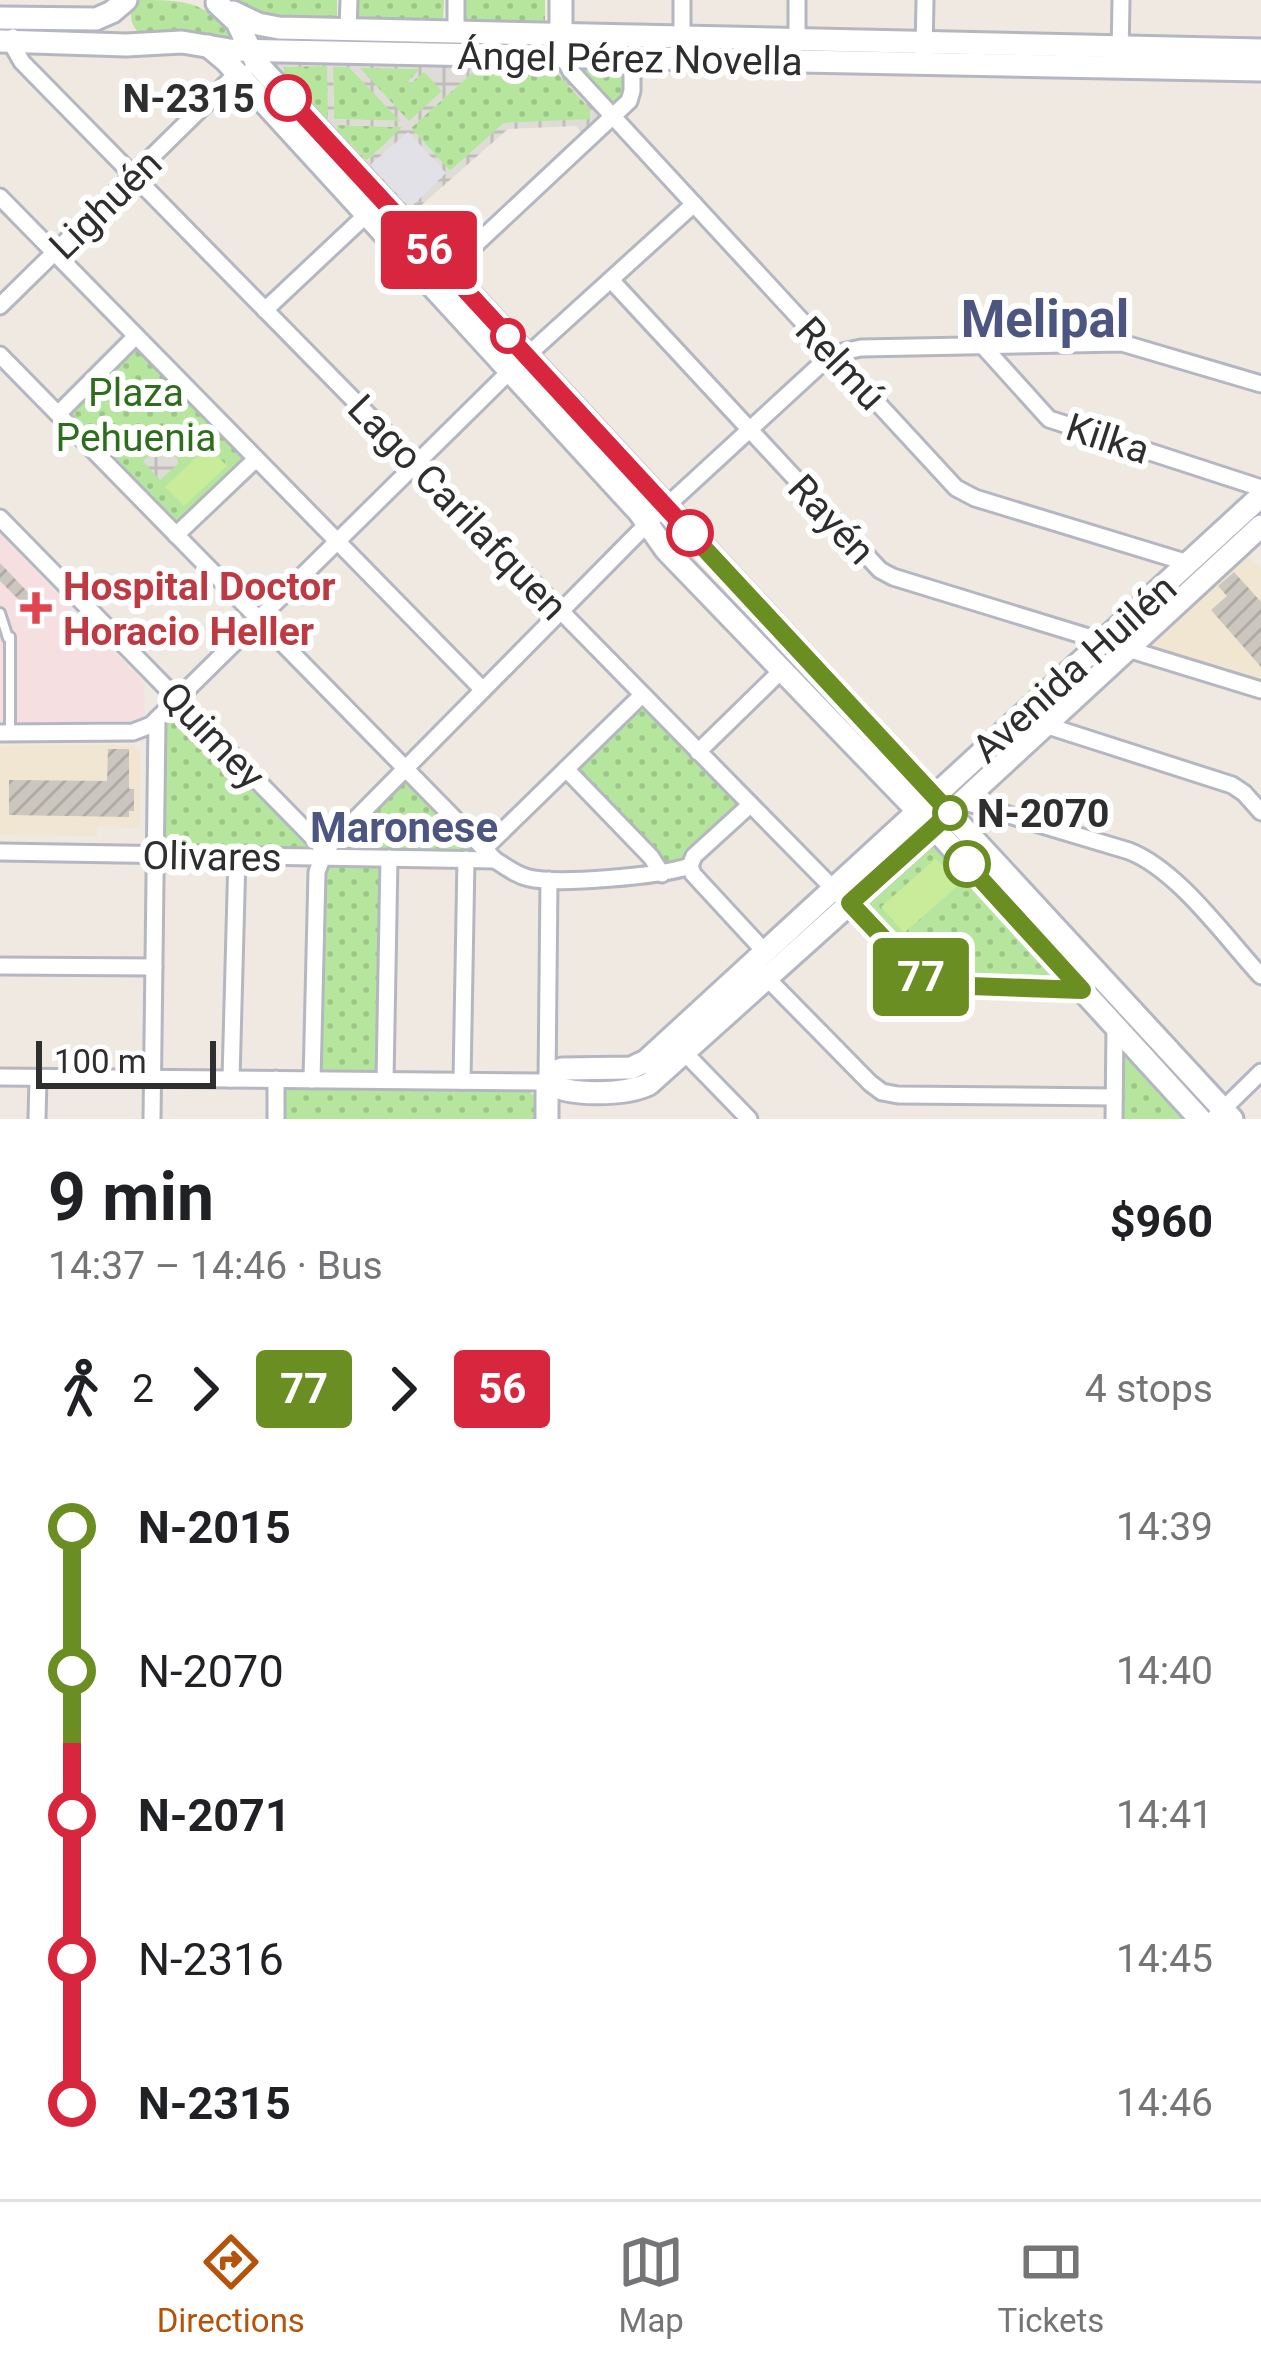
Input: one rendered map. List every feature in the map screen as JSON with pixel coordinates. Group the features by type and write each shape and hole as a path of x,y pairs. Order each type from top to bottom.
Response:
{"main road":[{"path":"561,0 562,45"},
{"name":"Ángel Pérez Novella","path":"213,2 268,27 456,32 632,58 924,53 1120,57 1261,50"},
{"path":"213,2 237,22 260,67 374,207"},
{"path":"7,30 90,20 125,3"},
{"path":"125,3 126,26 134,38 156,44"},
{"name":"Ángel Pérez Novella","path":"7,30 250,50 562,45 682,37 797,40 924,53"},
{"path":"208,46 374,207 519,364 666,507 1222,1115"},
{"name":"Ángel Pérez Novella","path":"1120,57 1261,70"},
{"path":"519,364 666,550 782,670 939,810 1082,990 1200,1119"},
{"name":"Avenida Huilén","path":"547,1082 562,1069 636,1067 677,1046 1035,719 1103,641 1261,492"},
{"name":"Avenida Huilén","path":"1035,719 1128,649 1261,526"},
{"path":"547,1082 547,1119"}],"street":[{"path":"349,0 349,29"},
{"path":"456,0 456,32"},
{"path":"682,0 682,37"},
{"path":"797,0 797,40"},
{"path":"924,53 925,0"},
{"path":"1120,57 1121,0"},
{"name":"Lago Carilafquen","path":"7,30 19,58 917,974 943,985 1082,990"},
{"name":"Relmú","path":"562,45 572,70 613,116 962,493 1188,563"},
{"name":"Lighuén","path":"0,306 237,74 248,70 250,50"},
{"path":"440,278 631,96 632,58"},
{"path":"0,197 483,690"},
{"path":"5,733 146,728 519,364 694,204"},
{"path":"265,310 374,207"},
{"name":"Rayén","path":"611,280 886,574 1261,690"},
{"path":"58,414 136,336"},
{"path":"312,1080 317,872 323,853 647,524 815,369 834,356 861,348 1131,343 1261,384"},
{"name":"Kilka","path":"983,346 1048,419 1261,492"},
{"path":"0,355 490,855 525,878 549,880 662,874 689,866"},
{"path":"176,535 256,459"},
{"name":"Quimey","path":"0,518 323,853"},
{"path":"698,752 782,670"},
{"path":"490,855 566,769 642,694"},
{"path":"152,1119 157,719"},
{"path":"1035,719 1232,784 1261,812"},
{"path":"566,769 662,874"},
{"path":"750,805 689,866 762,964 869,1083 898,1095 1114,1097"},
{"path":"939,810 1129,851 1153,862 1261,976"},
{"name":"Olivares","path":"0,853 323,853 466,860 490,855"},
{"path":"231,1079 237,856"},
{"path":"386,1081 389,858"},
{"path":"462,1081 466,860"},
{"path":"0,1077 547,1082 549,880"},
{"path":"0,966 154,967"},
{"path":"1114,1119 1115,1026"},
{"path":"677,1046 749,1119"},
{"path":"1222,1115 1261,1072"},
{"path":"37,1119 38,1077"},
{"path":"275,1119 276,1079"}],"lane":[{"path":"0,613 10,639 5,733"}],"shaded area":[{"path":"264,58 559,67 598,111 600,120 584,135 576,126 508,129 409,216","holes":["327,66 328,119 284,73 284,67","333,67 349,67 400,121 334,119","360,68 420,69 410,84 424,72 442,91 409,121","475,70 556,72 590,109 590,119 504,123 450,171 411,128","337,125 402,127 367,161","408,132 446,173 410,208 370,165"]},
{"path":"408,131 447,174 410,208 370,165"},
{"path":"163,443 180,462 160,480 143,461"},
{"name":"Hospital Doctor Horacio Heller","path":"0,534 144,683 145,723 0,724"},
{"path":"1248,557 1261,569 1261,679 1154,651 1151,643"},
{"path":"132,745 140,752 140,828 97,827 97,836 0,835 0,746"}],"green space":[{"path":"135,0 190,4 211,14 232,33 228,41 142,36 131,20"},
{"path":"230,0 337,0 337,20 263,17"},
{"path":"357,0 444,0 443,22 357,21"},
{"path":"466,0 545,0 545,23 465,22"},
{"path":"586,65 624,68 624,96 609,102 583,75"},
{"path":"284,66 328,66 328,121 284,73"},
{"path":"333,67 349,67 401,121 334,119"},
{"path":"358,67 421,69 411,83 424,71 443,91 409,122"},
{"path":"475,70 556,72 590,109 590,120 504,123 450,171 411,128"},
{"path":"337,125 404,127 366,161"},
{"name":"Plaza Pehuenia","path":"138,346 246,457 179,524 174,525 68,413"},
{"path":"208,446 227,466 184,506 165,487"},
{"path":"646,706 737,799 736,810 676,865 665,864 578,770 637,708"},
{"path":"177,715 308,843 308,850 165,848 165,725"},
{"path":"406,782 473,847 473,852 339,850"},
{"path":"932,839 1059,976 1057,983 931,978 864,911 861,905"},
{"path":"936,858 959,885 904,933 881,907"},
{"path":"329,864 382,869 376,1074 322,1073 320,1068 323,870"},
{"path":"1126,1052 1190,1119 1121,1119 1122,1054"},
{"path":"293,1086 527,1089 534,1096 534,1119 280,1119 283,1091"}],"building":[{"path":"0,563 43,608 35,616 0,581"},
{"path":"1234,572 1261,602 1261,667 1211,610 1227,596 1218,586"},
{"path":"108,749 129,749 134,811 129,811 129,817 9,815 9,780 107,781"}],"bus line":[{"name":"56","path":"288,98 690,533"},
{"name":"77","path":"690,533 950,813 850,903 928,982 1082,990 967,864"}],"place":[{"name":"N-2315","path":"288,98"},
{"name":"Hospital Doctor Horacio Heller","path":"36,608"},
{"name":"N-2070","path":"950,813"}],"district":[{"name":"Melipal","path":"1045,319"},
{"name":"Maronese","path":"404,827"}]}
